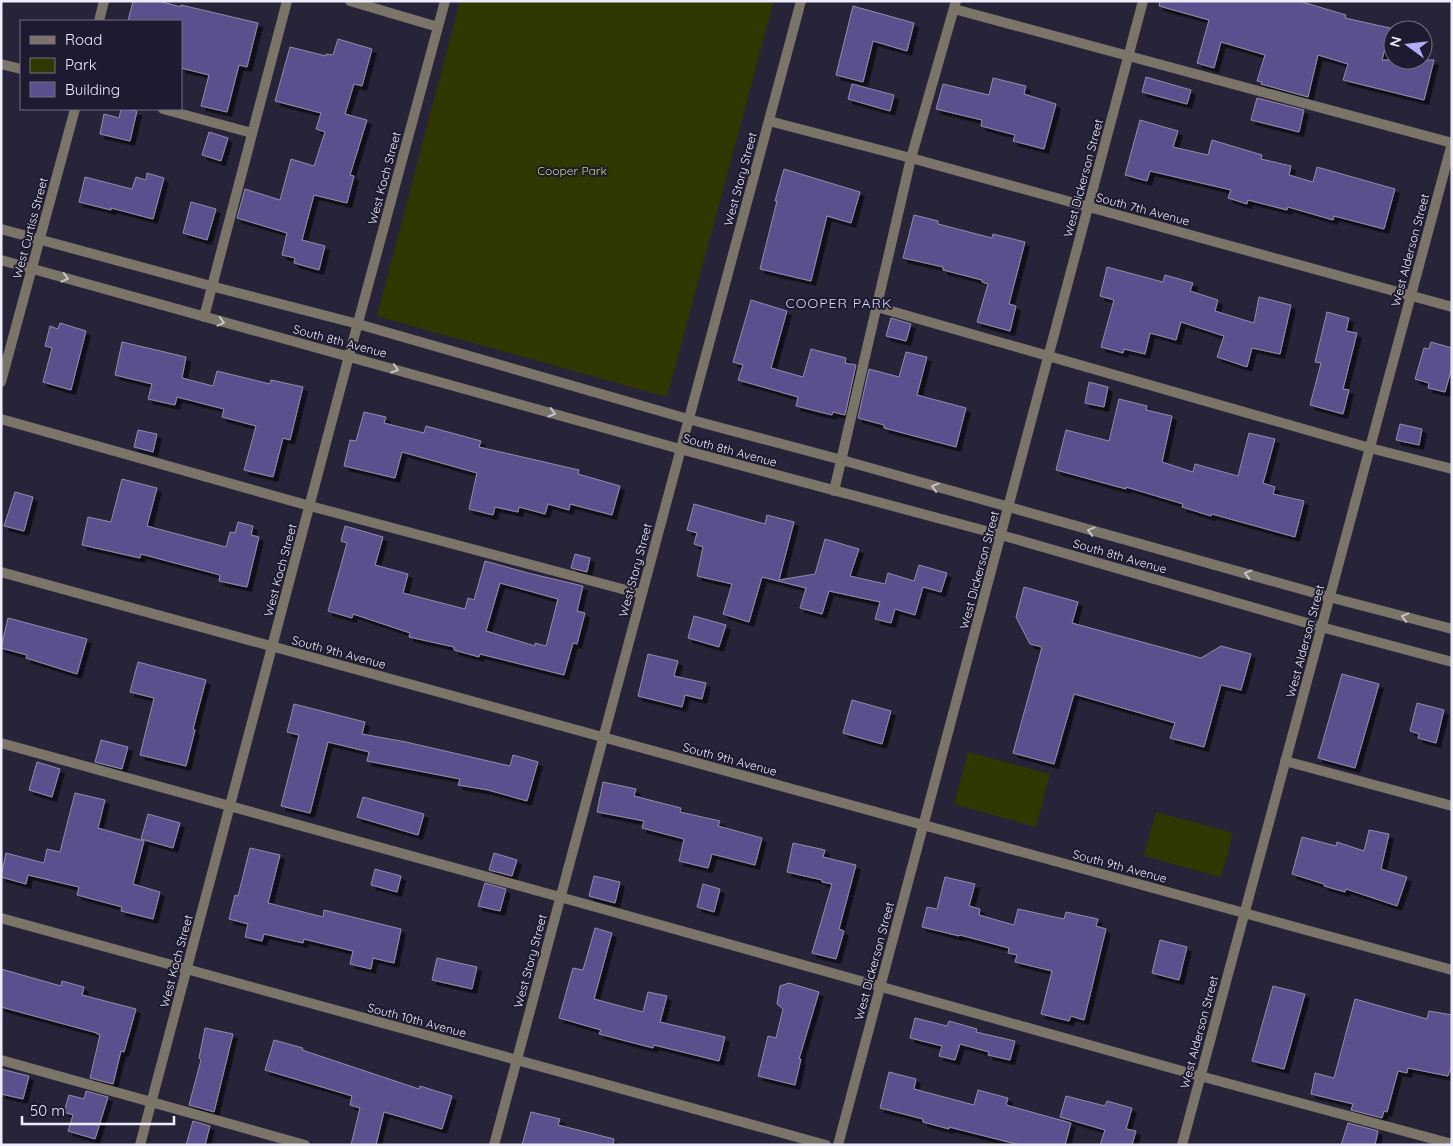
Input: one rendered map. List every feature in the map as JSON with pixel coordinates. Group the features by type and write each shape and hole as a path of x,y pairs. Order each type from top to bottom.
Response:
{"street":[{"path":"99,20 104,1"},
{"path":"204,317 288,1"},
{"path":"350,1 438,27"},
{"name":"West Koch Street","path":"140,1145 445,1"},
{"name":"West Story Street","path":"494,1145 801,1"},
{"name":"West Dickerson Street","path":"838,1145 1143,1"},
{"path":"834,491 911,158 955,5 1129,56 1452,143"},
{"path":"1,64 20,69"},
{"name":"West Curtiss Street","path":"1,382 75,110"},
{"path":"168,110 252,134"},
{"name":"South 7th Avenue","path":"769,121 911,158 1452,307"},
{"name":"West Alderson Street","path":"1182,1145 1452,143"},
{"name":"South 8th Avenue","path":"1,229 358,324 688,420 842,460 1329,597 1452,629"},
{"name":"South 8th Avenue","path":"1,260 680,449 1001,535 1321,627 1452,662"},
{"path":"877,308 1370,448 1452,469"},
{"path":"1,419 310,506 641,594"},
{"name":"South 9th Avenue","path":"1,572 1452,970"},
{"path":"1,743 1200,1076 1452,1144"},
{"path":"1285,762 1452,806"},
{"name":"South 10th Avenue","path":"1,918 826,1145"},
{"path":"1,1060 305,1145"}],"green space":[{"name":"Cooper Park","path":"460,1 774,1 667,397 377,316"},
{"path":"968,752 1050,774 1036,827 954,804"},
{"path":"1156,812 1233,833 1221,877 1144,856"}],"building":[{"path":"133,1 159,1 258,23 247,67 239,65 227,112 201,106 209,75 182,68 182,20 128,20"},
{"path":"1160,1 1299,1 1346,15 1345,18 1383,26 1383,70 1432,70 1424,100 1343,80 1348,64 1318,55 1308,97 1261,84 1262,82 1257,81 1265,55 1221,42 1214,68 1197,63 1209,20 1159,6"},
{"path":"853,6 914,23 907,51 873,41 863,82 836,75"},
{"path":"338,39 372,49 362,86 354,84 345,114 367,120 350,175 354,176 347,203 314,195 302,240 325,246 319,270 294,263 295,258 282,255 287,233 237,218 245,189 280,200 291,159 314,166 325,132 316,129 321,113 275,101 290,47 326,56 326,54 333,55"},
{"path":"1146,77 1191,90 1187,104 1142,92"},
{"path":"993,78 1026,86 1024,94 1056,104 1044,149 1013,141 1015,135 981,126 982,120 936,109 943,84 989,95"},
{"path":"852,84 894,95 890,111 848,99"},
{"path":"1257,98 1304,110 1299,132 1251,120"},
{"path":"121,110 137,111 130,141 100,134 104,114 119,118"},
{"path":"1140,120 1178,131 1173,147 1208,155 1212,140 1262,155 1261,159 1291,166 1289,175 1313,182 1317,167 1395,189 1384,229 1334,216 1333,220 1288,207 1287,210 1248,200 1247,204 1228,198 1231,190 1150,171 1147,181 1125,175"},
{"path":"209,132 228,138 221,161 202,155"},
{"path":"784,169 860,192 851,223 827,216 811,281 760,269"},
{"path":"147,173 164,178 153,219 79,202 85,177 132,189 136,177 146,180"},
{"path":"191,202 216,209 207,240 183,233"},
{"path":"914,215 938,221 938,224 992,238 993,234 1025,242 1009,304 1016,306 1010,331 977,322 988,284 982,282 982,280 943,270 943,267 903,258"},
{"path":"1107,267 1163,282 1165,275 1193,283 1190,291 1218,300 1215,311 1254,323 1259,297 1291,305 1280,354 1252,348 1247,367 1217,357 1224,336 1181,322 1176,340 1150,333 1145,354 1124,349 1123,353 1101,347 1114,300 1100,296"},
{"path":"751,300 787,311 771,368 803,377 811,349 846,358 845,363 856,365 845,415 833,412 832,415 796,406 798,397 738,380 743,365 733,362"},
{"path":"1327,312 1349,318 1346,331 1357,333 1343,389 1349,390 1343,414 1310,405 1321,363 1315,362"},
{"path":"891,318 911,324 906,341 886,336"},
{"path":"60,323 86,331 71,390 43,382 52,348 45,346 50,326 58,329"},
{"path":"122,342 186,357 182,378 213,386 217,371 270,384 271,380 303,387 290,440 283,438 273,477 244,470 256,426 222,417 224,409 177,397 175,405 148,399 152,384 115,375"},
{"path":"1431,342 1452,348 1452,367 1445,392 1428,388 1429,383 1415,379 1424,348 1429,349"},
{"path":"906,352 927,357 917,395 966,408 956,447 884,428 884,425 858,418 869,369 899,377"},
{"path":"1089,382 1108,387 1104,407 1085,403"},
{"path":"1119,399 1147,406 1146,410 1172,416 1162,462 1193,472 1195,464 1238,476 1249,433 1275,439 1263,483 1275,487 1273,494 1304,501 1295,537 1212,514 1211,516 1182,507 1183,504 1126,487 1126,489 1056,470 1066,430 1109,441"},
{"path":"364,412 386,417 384,423 424,433 426,426 481,441 479,447 579,470 578,474 620,486 612,515 570,504 569,510 548,504 545,514 519,507 518,512 495,507 493,515 469,509 477,473 402,452 395,478 344,466 350,440 356,441"},
{"path":"1400,424 1422,429 1419,445 1396,440"},
{"path":"138,430 157,434 153,452 134,447"},
{"path":"122,479 157,488 147,526 226,547 230,532 235,533 238,522 253,526 251,535 259,537 247,587 219,581 220,575 141,554 140,558 82,545 88,517 111,522"},
{"path":"15,492 33,497 24,531 4,526"},
{"path":"694,504 765,524 767,515 794,522 779,580 815,574 825,539 859,549 850,576 885,584 888,573 914,581 919,565 947,573 941,592 923,587 915,615 895,609 891,623 875,619 880,602 829,591 822,614 800,608 806,588 762,577 749,622 723,614 732,584 697,576 703,547 694,544 697,533 687,530"},
{"path":"345,526 383,537 375,565 408,574 403,593 465,609 468,598 474,600 485,561 583,586 577,611 585,613 577,644 573,643 564,675 480,654 479,657 454,650 454,647 409,637 410,633 353,614 352,618 328,611 347,543 341,541","holes":["500,583 558,599 546,646 535,643 535,646 486,631"]},
{"path":"575,554 590,558 587,572 571,568"},
{"path":"1024,587 1078,602 1072,623 1201,658 1221,646 1251,654 1241,690 1221,685 1204,747 1170,738 1175,723 1074,694 1054,764 1013,753 1042,647 1030,644 1016,617"},
{"path":"694,616 726,625 719,647 688,638"},
{"path":"8,618 87,639 77,674 26,658 27,655 1,648"},
{"path":"648,654 678,661 674,676 706,683 702,699 685,695 682,707 638,696"},
{"path":"138,662 206,680 193,729 195,730 186,766 140,755 154,698 130,692"},
{"path":"1342,674 1379,684 1355,768 1318,758"},
{"path":"852,700 891,711 882,744 843,733"},
{"path":"1417,703 1444,710 1436,743 1418,738 1419,734 1410,731"},
{"path":"294,704 365,722 362,734 510,766 513,755 538,762 527,801 488,790 458,785 460,779 367,761 369,752 328,742 310,813 281,806 299,735 287,732"},
{"path":"101,740 128,747 122,769 95,762"},
{"path":"37,762 60,769 52,797 29,790"},
{"path":"603,782 636,789 634,796 681,808 680,812 720,821 718,826 762,838 755,865 712,854 708,868 679,861 684,839 642,828 644,821 597,812"},
{"path":"75,793 105,800 98,828 144,841 133,884 160,892 153,919 121,911 122,907 77,895 79,887 28,875 26,884 1,877 6,853 44,863 47,849 60,852"},
{"path":"363,797 424,814 418,835 357,817"},
{"path":"148,814 180,823 173,848 141,839"},
{"path":"1369,830 1389,834 1381,869 1407,877 1397,906 1346,889 1345,892 1324,886 1324,884 1292,874 1302,837 1336,846 1337,842 1364,851"},
{"path":"793,843 825,850 823,857 856,865 839,929 844,931 836,959 812,953 832,884 787,872"},
{"path":"250,848 280,855 268,903 323,917 324,910 401,929 394,963 373,958 371,969 350,964 353,951 304,939 303,943 264,934 262,941 245,937 248,924 229,919 235,895 238,896"},
{"path":"494,853 517,860 512,876 489,870"},
{"path":"375,869 401,876 397,892 371,885"},
{"path":"594,876 620,882 615,903 589,896"},
{"path":"945,877 975,884 969,906 980,909 979,915 1014,925 1018,909 1064,919 1066,912 1098,919 1096,926 1106,929 1084,1020 1071,1016 1069,1021 1041,1014 1052,971 1015,962 1017,955 1008,953 1009,948 922,927 927,907 937,909"},
{"path":"485,883 506,889 500,911 478,906"},
{"path":"703,884 720,889 714,912 697,907"},
{"path":"595,928 612,933 594,999 643,1012 648,992 667,996 660,1022 725,1037 719,1061 654,1045 653,1048 599,1034 601,1030 559,1018 573,968 583,970"},
{"path":"1160,940 1187,947 1179,980 1152,973"},
{"path":"437,958 477,967 472,989 432,980"},
{"path":"1,969 61,986 62,981 84,987 82,995 136,1009 124,1052 121,1051 113,1084 90,1078 100,1035 1,1007"},
{"path":"789,983 819,992 799,1059 801,1059 795,1085 758,1076 768,1036 776,1038 783,1009 777,1004 780,986"},
{"path":"1273,986 1305,994 1284,1069 1252,1061"},
{"path":"1355,999 1427,1019 1429,1011 1452,1015 1452,1065 1448,1076 1408,1068 1407,1073 1398,1071 1387,1112 1384,1111 1382,1118 1351,1110 1353,1104 1311,1094 1315,1073 1334,1078"},
{"path":"915,1018 947,1026 949,1021 977,1029 976,1032 1015,1041 1010,1060 988,1055 989,1052 960,1044 955,1060 939,1056 942,1046 910,1038"},
{"path":"205,1028 233,1034 214,1112 189,1105 201,1060 199,1058"},
{"path":"274,1040 303,1048 302,1050 419,1089 420,1086 452,1096 442,1129 384,1112 376,1145 351,1145 360,1108 350,1105 352,1096 265,1070"},
{"path":"1,1069 29,1076 23,1099 1,1094"},
{"path":"889,1072 916,1079 914,1089 974,1105 978,1090 1008,1098 1006,1105 1071,1123 1065,1145 1020,1145 949,1127 949,1129 923,1122 923,1119 880,1108"},
{"path":"86,1091 108,1097 95,1139 68,1131 73,1115 64,1112 69,1095 84,1099"},
{"path":"1066,1096 1105,1106 1107,1101 1132,1108 1126,1129 1136,1131 1132,1145 1100,1145 1105,1130 1060,1117"},
{"path":"531,1112 560,1119 558,1125 614,1139 613,1145 522,1145"},
{"path":"193,1121 210,1126 205,1145 186,1145"},
{"path":"1348,1123 1378,1131 1375,1145 1341,1145"}],"district":[{"name":"COOPER PARK","path":"839,303"}]}
